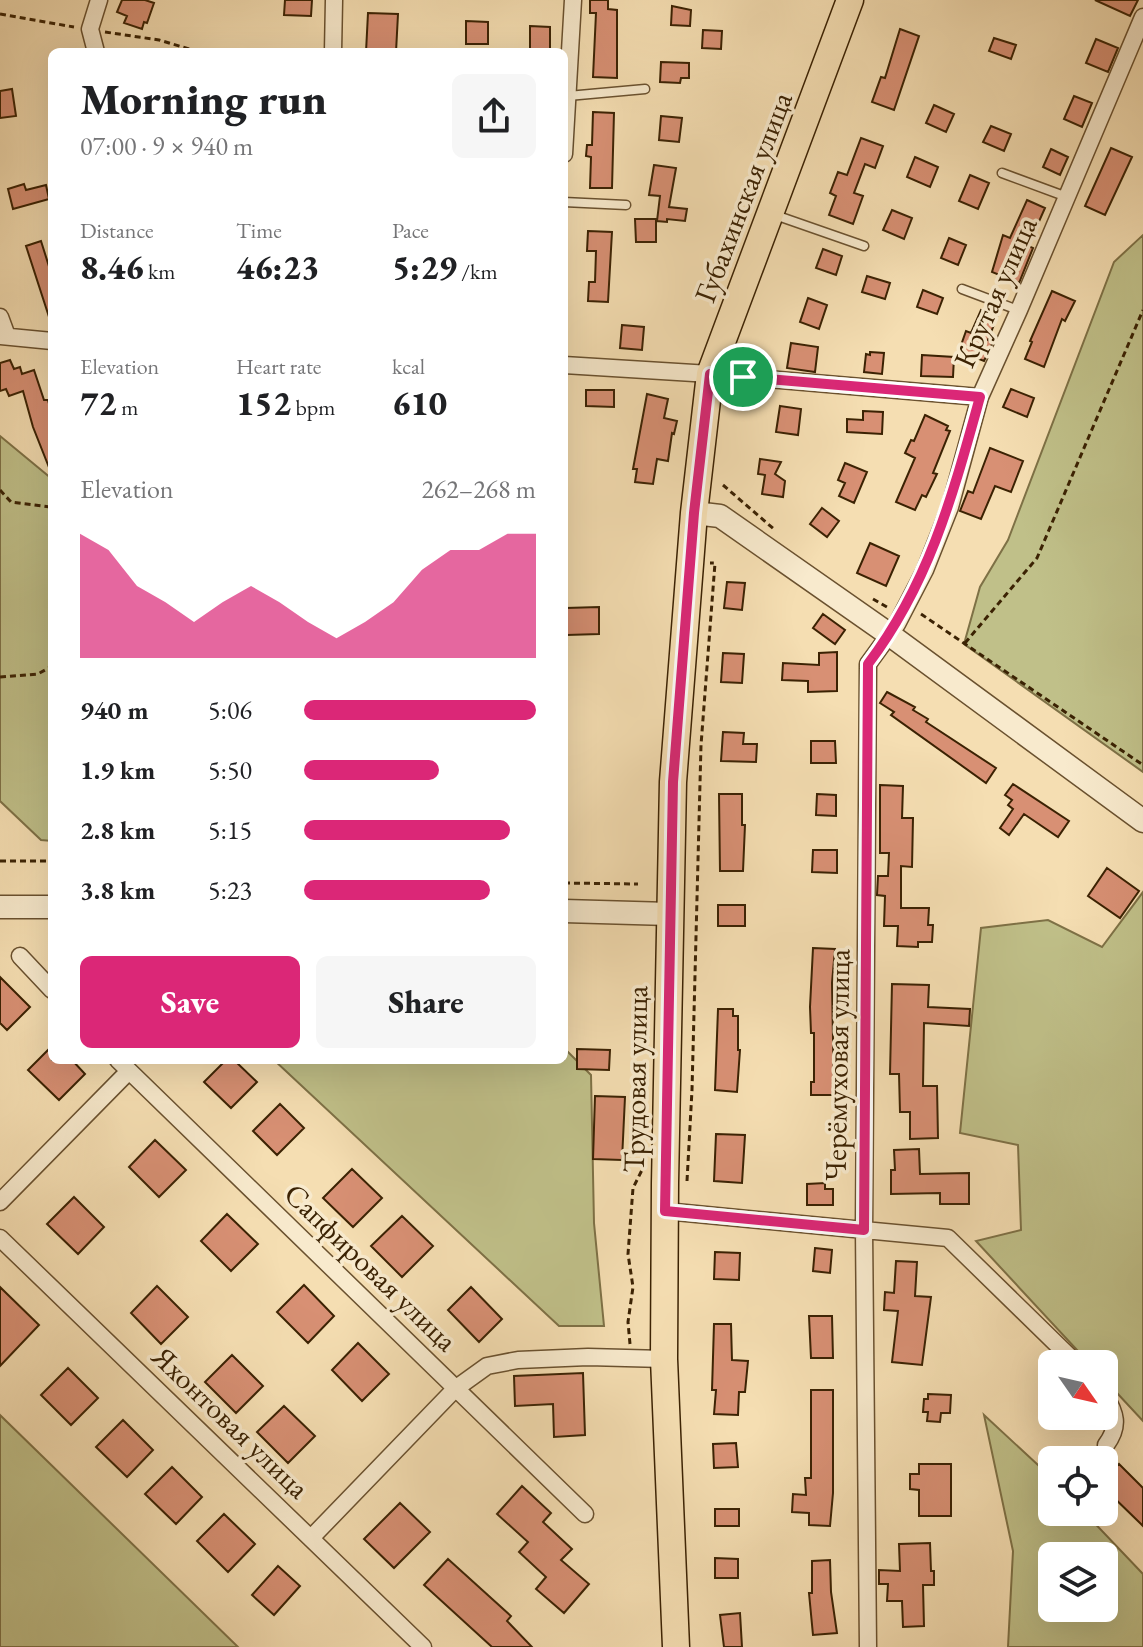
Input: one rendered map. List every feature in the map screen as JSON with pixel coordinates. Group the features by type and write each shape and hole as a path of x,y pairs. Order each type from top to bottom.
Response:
{"main road":[{"name":"Губахинская улица","path":"694,513 710,374 850,0"},
{"name":"Трудовая улица","path":"676,1647 664,1359 675,1211 669,914 673,782 694,513"}],"street":[{"path":"95,48 90,29 99,0"},
{"path":"333,48 334,0"},
{"path":"568,84 573,0"},
{"name":"Крутая улица","path":"894,630 925,570 950,507 980,397 1143,17"},
{"path":"0,317 4,336 48,345"},
{"path":"568,365 980,397"},
{"path":"694,513 720,516 894,630 1143,821"},
{"name":"Черёмуховая улица","path":"868,1647 864,1230 868,664 894,630"},
{"path":"0,907 48,907"},
{"path":"568,911 669,914"},
{"path":"20,956 48,986"},
{"path":"0,1202 124,1066"},
{"name":"Сапфировая улица","path":"124,1066 585,1514"},
{"path":"675,1211 948,1238 1063,1350"},
{"name":"Яхонтовая улица","path":"0,1238 423,1647"},
{"path":"311,1538 455,1389 487,1366 518,1360 664,1359"},
{"path":"1106,1445 1114,1430"}],"lane":[{"path":"568,84 645,89"},
{"path":"1002,173 1067,197"},
{"path":"568,202 626,205"},
{"path":"771,213 864,246"},
{"path":"962,289 1019,310"}],"path":[{"path":"0,14 159,40 186,48"},
{"path":"964,644 1037,558 1143,313"},
{"path":"723,485 780,535"},
{"path":"0,490 11,502 48,507"},
{"path":"675,1211 692,1090 701,745 715,563 710,563"},
{"path":"870,598 894,610 894,630"},
{"path":"894,630 907,613 918,612 1143,765"},
{"path":"0,677 38,674 48,668"},
{"path":"0,861 48,861"},
{"path":"568,883 638,884"},
{"path":"631,1358 628,1322 633,1287 628,1254 633,1188 643,1168"}],"green space":[{"path":"1143,235 1143,772 964,644 980,587 1008,540 1114,262"},
{"path":"0,436 48,476 48,841 41,840 0,801"},
{"path":"1143,892 1143,1421 1118,1394 1118,1350 1077,1350 976,1241 1021,1230 1018,1145 960,1133 981,928 1048,920 1102,947"},
{"path":"568,1052 591,1075 594,1223 604,1326 559,1326 278,1064 568,1064"},
{"path":"0,1415 238,1647 0,1647"},
{"path":"984,1415 1038,1465 1038,1526 1097,1526 1113,1542 1038,1542 1038,1622 1118,1622 1118,1548 1143,1574 1143,1647 1008,1647 1013,1551"}],"building":[{"path":"122,0 154,3 142,29 124,23 127,16 117,12"},
{"path":"285,0 312,0 311,16 284,15"},
{"path":"590,0 608,0 608,9 617,10 617,78 593,77 596,13 590,13"},
{"path":"1095,0 1138,0 1130,16"},
{"path":"672,6 691,10 690,26 671,25"},
{"path":"368,13 398,14 396,48 366,48"},
{"path":"466,21 488,22 488,44 466,44"},
{"path":"530,26 550,27 550,48 530,48"},
{"path":"900,29 919,36 894,110 872,102 881,77 885,78"},
{"path":"703,30 722,31 721,49 702,48"},
{"path":"994,38 1016,45 1011,59 989,51"},
{"path":"1096,39 1118,48 1108,72 1086,63"},
{"path":"661,62 689,63 689,78 681,78 680,83 660,82"},
{"path":"12,89 16,116 0,118 0,91"},
{"path":"1074,96 1092,103 1082,127 1064,119"},
{"path":"934,105 954,114 946,132 926,123"},
{"path":"593,112 614,113 612,188 590,188 591,157 586,156 587,145 592,145"},
{"path":"661,116 682,118 679,142 659,140"},
{"path":"991,126 1011,134 1004,151 983,142"},
{"path":"861,138 883,146 875,168 865,164 854,193 863,196 853,224 829,215 836,196 830,193 838,172 847,175"},
{"path":"1111,148 1132,157 1105,215 1085,206"},
{"path":"1051,149 1068,157 1060,175 1043,167"},
{"path":"915,157 938,167 930,187 907,177"},
{"path":"654,165 676,168 669,207 687,209 685,221 657,221 660,196 649,195"},
{"path":"970,175 989,183 978,209 959,201"},
{"path":"24,184 26,190 46,185 48,199 13,209 8,189"},
{"path":"1027,200 1045,208 1028,246 1033,248 1019,283 992,272 1003,235 1010,238"},
{"path":"892,210 912,218 904,239 883,230"},
{"path":"635,219 656,219 656,242 636,242"},
{"path":"588,231 612,232 608,302 588,301 589,282 595,282 596,251 587,251"},
{"path":"949,238 966,245 958,265 941,258"},
{"path":"41,241 48,263 48,314 26,246"},
{"path":"823,249 842,256 836,275 816,268"},
{"path":"867,276 890,283 885,299 862,292"},
{"path":"923,290 943,298 937,314 917,307"},
{"path":"1052,291 1075,301 1065,321 1062,319 1044,367 1025,359"},
{"path":"808,298 827,305 819,329 800,322"},
{"path":"981,310 997,317 988,340 993,342 984,361 959,351 966,331 971,333"},
{"path":"622,325 644,327 642,350 620,348"},
{"path":"791,343 818,347 815,372 787,368"},
{"path":"870,352 884,353 882,374 864,372 866,354 870,355"},
{"path":"922,355 954,357 953,377 921,376"},
{"path":"10,360 14,369 20,367 22,374 34,370 44,400 48,400 48,465 23,391 9,396 6,389 0,391 0,363"},
{"path":"1011,389 1034,398 1027,417 1003,407"},
{"path":"586,390 614,390 614,407 586,406"},
{"path":"647,394 668,399 664,418 677,421 668,461 657,459 653,484 635,482 637,469 633,469"},
{"path":"780,406 801,409 798,435 776,432"},
{"path":"863,411 883,412 882,434 847,432 847,419 863,420"},
{"path":"925,415 948,426 946,430 950,431 933,473 937,474 926,497 922,495 915,510 896,502 915,458 905,453"},
{"path":"990,448 1023,461 1011,492 995,486 981,519 960,511 968,491 973,493"},
{"path":"760,459 781,462 775,474 785,481 783,497 762,494 765,475 758,474"},
{"path":"845,463 867,472 854,503 839,496 845,483 838,480"},
{"path":"822,508 839,521 827,537 810,524"},
{"path":"870,543 899,556 886,586 857,573"},
{"path":"727,582 745,583 742,610 724,608"},
{"path":"599,607 599,634 568,635 568,608"},
{"path":"823,614 845,630 835,644 813,628"},
{"path":"837,652 837,691 808,692 808,681 782,680 783,663 819,665 819,653"},
{"path":"723,653 744,654 742,683 721,682"},
{"path":"887,692 915,707 913,710 928,719 926,722 996,768 986,783 891,715 894,712 880,703"},
{"path":"723,732 744,733 743,744 757,744 756,762 721,761"},
{"path":"811,741 835,741 836,763 811,763"},
{"path":"1013,784 1069,821 1058,837 1024,814 1009,835 1000,828 1013,809 1008,805 1012,800 1005,795"},
{"path":"880,785 903,786 902,818 913,818 912,867 901,866 901,908 929,908 928,925 933,925 932,942 918,942 918,947 897,946 898,926 884,926 885,896 877,895 878,876 888,876 889,853 880,853"},
{"path":"719,794 742,794 742,825 745,825 743,871 720,871"},
{"path":"817,794 836,795 836,816 816,815"},
{"path":"813,850 837,850 837,873 812,872"},
{"path":"1107,868 1139,891 1120,918 1088,896"},
{"path":"718,905 745,905 745,926 718,926"},
{"path":"813,948 835,949 832,983 834,1095 811,1095 811,1082 814,1082 814,1033 811,1033 810,1007"},
{"path":"0,977 30,1007 7,1030 0,1023"},
{"path":"892,984 929,985 928,1007 970,1009 969,1026 924,1023 923,1086 937,1086 938,1138 910,1139 910,1112 900,1112 899,1074 890,1074"},
{"path":"718,1009 733,1009 733,1016 738,1016 740,1050 737,1092 715,1090"},
{"path":"577,1049 610,1050 609,1070 577,1069"},
{"path":"48,1050 48,1064 76,1064 85,1074 59,1100 28,1070"},
{"path":"222,1064 238,1064 257,1082 231,1108 204,1082"},
{"path":"595,1096 625,1097 622,1160 593,1159"},
{"path":"280,1104 304,1128 277,1155 253,1131"},
{"path":"716,1134 745,1135 742,1183 714,1181"},
{"path":"155,1140 186,1170 159,1197 129,1167"},
{"path":"919,1149 920,1174 969,1173 969,1204 940,1204 940,1193 891,1194 894,1150"},
{"path":"352,1169 382,1198 353,1227 323,1198"},
{"path":"825,1183 825,1189 833,1189 833,1205 807,1205 807,1184"},
{"path":"74,1197 104,1227 78,1254 47,1224"},
{"path":"227,1214 258,1244 231,1271 201,1241"},
{"path":"402,1216 433,1246 402,1277 371,1246"},
{"path":"815,1248 832,1250 830,1273 813,1271"},
{"path":"715,1252 740,1253 739,1280 714,1279"},
{"path":"896,1261 917,1262 915,1296 931,1297 922,1365 892,1362 898,1311 884,1310 885,1292 894,1293"},
{"path":"304,1285 334,1316 308,1343 277,1312"},
{"path":"157,1286 188,1317 161,1344 131,1313"},
{"path":"0,1287 39,1325 0,1366"},
{"path":"471,1287 502,1319 479,1342 448,1310"},
{"path":"809,1316 832,1316 833,1358 811,1358"},
{"path":"714,1324 731,1324 732,1360 748,1361 745,1392 739,1392 738,1415 714,1414"},
{"path":"358,1343 389,1374 362,1401 332,1370"},
{"path":"232,1355 263,1386 236,1413 205,1382"},
{"path":"68,1368 98,1398 71,1425 41,1395"},
{"path":"583,1373 585,1435 554,1437 553,1404 515,1406 514,1376"},
{"path":"811,1390 833,1390 830,1526 809,1525 809,1513 792,1512 793,1494 806,1495 805,1478 811,1478"},
{"path":"928,1394 951,1395 950,1413 941,1413 940,1422 927,1421 928,1412 923,1412 924,1399 928,1399"},
{"path":"284,1406 315,1436 288,1463 257,1432"},
{"path":"123,1420 153,1450 127,1477 96,1447"},
{"path":"736,1443 738,1467 714,1468 713,1444"},
{"path":"919,1464 951,1464 951,1516 919,1516 919,1490 910,1489 910,1474 919,1474"},
{"path":"1118,1465 1143,1488 1143,1526 1118,1502"},
{"path":"172,1467 202,1497 176,1524 145,1494"},
{"path":"522,1486 551,1513 543,1522 572,1549 561,1560 589,1584 564,1613 536,1589 546,1577 519,1552 528,1542 497,1514"},
{"path":"400,1503 430,1532 394,1568 364,1539"},
{"path":"715,1509 739,1509 739,1526 715,1526"},
{"path":"224,1514 255,1544 228,1572 197,1541"},
{"path":"930,1543 934,1585 923,1585 924,1626 903,1627 902,1601 887,1601 888,1584 879,1584 879,1570 900,1571 899,1544"},
{"path":"715,1558 738,1559 738,1578 715,1578"},
{"path":"448,1559 511,1616 507,1621 532,1647 492,1647 424,1585"},
{"path":"830,1560 837,1633 813,1635 809,1593 812,1593 812,1561"},
{"path":"278,1566 300,1586 274,1615 252,1595"},
{"path":"740,1613 742,1647 724,1647 720,1615"}],"route":[{"path":"710,374 743,377 980,397 950,507 925,570 897,624 868,664 864,1230 665,1211 673,782 694,513 710,374"}]}
